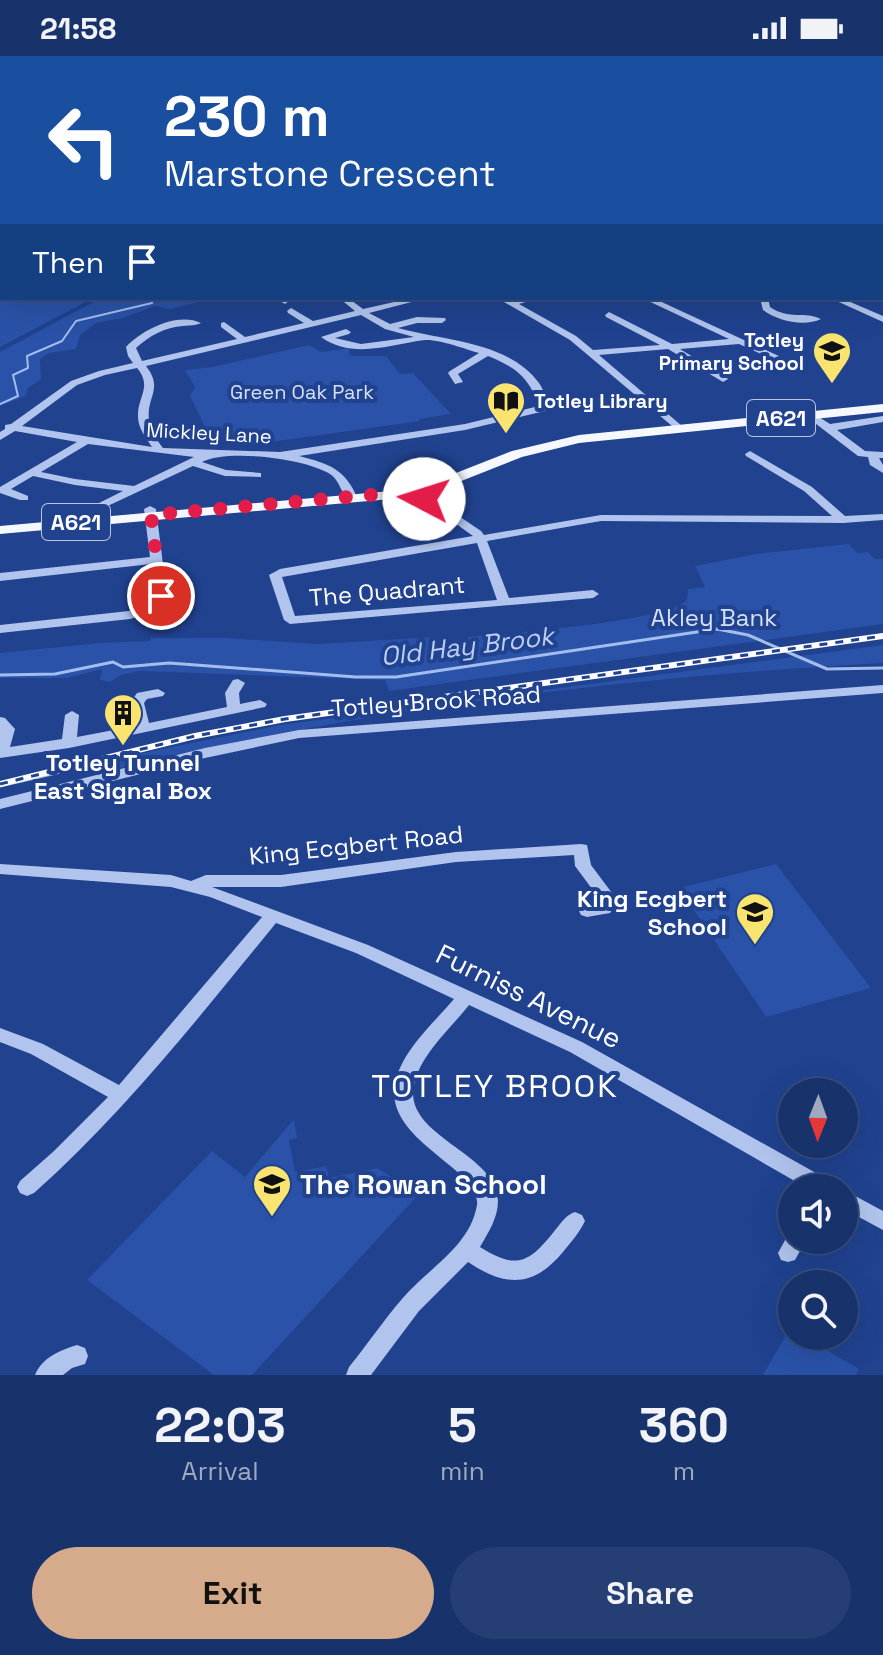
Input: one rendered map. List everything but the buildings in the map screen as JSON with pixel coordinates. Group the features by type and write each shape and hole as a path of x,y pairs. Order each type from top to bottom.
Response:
{"main road":[{"name":"A621","path":"0,527 413,489 515,448 883,408"}],"street":[{"path":"283,455 465,427 541,409 542,400 531,381 488,352 390,327 362,313 346,300"},
{"path":"0,437 74,383 141,364 415,300"},
{"path":"650,300 789,363"},
{"path":"765,300 768,311"},
{"path":"839,300 883,319"},
{"path":"506,301 569,336 678,428"},
{"path":"291,311 311,324"},
{"path":"755,311 768,311 785,318 815,316"},
{"path":"609,315 723,379"},
{"path":"390,327 417,320 442,320"},
{"path":"160,451 148,435 142,419 150,382 131,353 135,342 183,321 197,323"},
{"path":"224,325 244,340"},
{"path":"346,332 326,337 345,345 429,337"},
{"path":"589,353 742,341"},
{"path":"458,382 453,373 488,352"},
{"path":"811,415 859,452 878,455 874,463 883,470"},
{"path":"827,428 883,419"},
{"name":"Mickley Lane","path":"0,425 160,451 283,455 336,472 351,496"},
{"path":"24,498 2,490 87,440"},
{"path":"97,508 209,454"},
{"path":"750,454 808,489 843,520"},
{"path":"193,462 225,473 257,475"},
{"path":"32,473 135,489"},
{"path":"413,489 475,531 504,603 593,594"},
{"path":"0,629 147,611 161,598 151,512"},
{"path":"480,539 601,518 843,520 883,517"},
{"name":"The Quadrant","path":"480,539 275,575 288,618 294,621 504,603"},
{"path":"0,577 156,560"},
{"path":"234,709 232,693 238,683"},
{"name":"Totley Brook Road","path":"0,804 205,753 299,734 883,689"},
{"path":"143,728 137,703 142,696 158,693"},
{"path":"0,721 8,729 0,753 69,744 260,704"},
{"path":"69,744 72,715"},
{"name":"King Ecgbert Road","path":"0,869 156,878 193,886 206,881 295,879 456,857 581,849 583,866 610,901 604,909 587,911"},
{"name":"Furniss Avenue","path":"193,886 362,949 576,1047 800,1174"},
{"path":"27,1187 70,1149 121,1095 272,916"},
{"path":"360,1374 411,1304 467,1250 485,1222 484,1186 467,1165 437,1147 423,1133 411,1117 403,1089 410,1068 466,996"},
{"path":"0,1035 37,1049 121,1095"},
{"path":"858,1207 883,1221"},
{"path":"467,1250 503,1271 528,1269 546,1258 575,1221"},
{"path":"46,1375 66,1359 77,1356"}],"green space":[{"path":"0,300 89,300 0,347"},
{"path":"97,300 207,300 170,309 155,306 123,318 96,323 80,335 76,349 49,353 40,359 41,379 28,388 26,396 0,406 0,352"},
{"name":"Green Oak Park","path":"309,345 321,352 349,348 349,355 353,356 386,356 400,374 413,373 451,414 271,442 264,439 207,441 204,425 190,396 195,387 185,370"},
{"name":"Akley Bank","path":"849,544 857,553 868,552 875,559 883,559 883,624 389,691 385,680 139,671 121,675 110,682 100,680 102,669 67,678 0,678 0,653 150,641 151,638 226,638 317,644 436,637 438,646 468,644 468,637 618,620 673,608 687,600 688,589 705,587 695,566 756,554"},
{"path":"883,645 883,663 690,677 495,699 301,730 112,770 108,760 281,725"},
{"path":"776,864 871,988 766,1017 679,888"},
{"name":"The Rowan School","path":"294,1119 297,1138 289,1140 295,1172 326,1166 329,1178 377,1168 419,1194 252,1375 214,1375 87,1280 212,1151 245,1177"},
{"path":"778,1349 827,1350 859,1369 856,1375 763,1375"}],"waterway":[{"name":"TOTLEY BROOK","path":"0,404 18,396 13,375 28,368 27,356 62,341 76,321 152,303 153,300"},
{"name":"Old Hay Brook","path":"0,675 55,674 113,662 123,667 169,663 356,677 396,677 717,629 748,635 827,669 883,668"},
{"path":"0,786 86,766"}],"railway":[{"path":"0,784 195,736 285,719 883,636"}],"place":[{"name":"Totley Primary School","path":"832,385"},
{"name":"Totley Library","path":"506,435"},
{"name":"Totley Tunnel East Signal Box","path":"123,747"},
{"name":"King Ecgbert School","path":"755,946"},
{"name":"The Rowan School","path":"272,1218"}],"district":[{"name":"TOTLEY BROOK","path":"495,1086"}],"route":[{"path":"161,596 151,515 415,491 424,499"}]}
